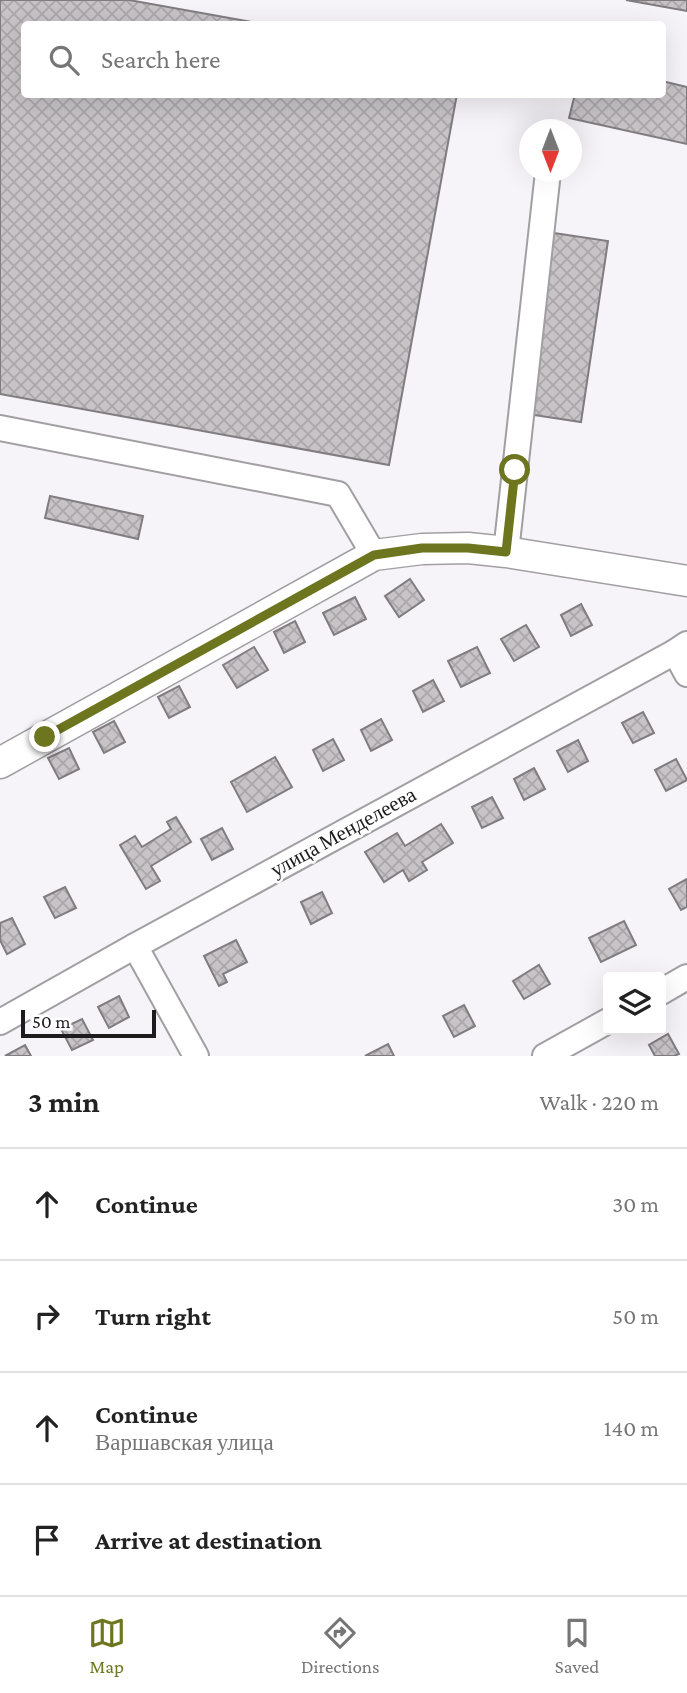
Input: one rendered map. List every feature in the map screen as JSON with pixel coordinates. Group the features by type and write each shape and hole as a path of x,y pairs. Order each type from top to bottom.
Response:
{"main road":[{"path":"0,763 374,555 422,548 468,548 687,581"}],"street":[{"path":"506,552 547,182"},
{"path":"0,428 338,494 374,555"},
{"path":"681,648 687,674"},
{"name":"улица Менделеева","path":"0,1022 681,648"},
{"path":"135,946 196,1056"},
{"path":"666,989 687,977"},
{"path":"545,1056 603,1024"}],"building":[{"path":"0,0 129,0 246,21 21,21 21,98 456,98 389,465 0,394"},
{"path":"626,0 687,0 687,11"},
{"path":"666,82 687,87 687,144 569,118 574,98 666,98"},
{"path":"554,233 608,241 581,422 527,414"},
{"path":"50,496 143,516 138,539 45,518"},
{"path":"410,579 424,600 399,617 385,596"},
{"path":"355,597 366,619 334,635 323,613"},
{"path":"581,604 592,625 571,636 561,615"},
{"path":"295,621 305,642 284,653 274,632"},
{"path":"526,625 539,647 514,661 501,639"},
{"path":"254,647 268,670 237,688 223,665"},
{"path":"477,647 490,673 461,687 448,661"},
{"path":"433,680 444,701 423,712 413,691"},
{"path":"179,686 190,707 169,718 158,697"},
{"path":"643,712 654,733 633,743 622,723"},
{"path":"381,719 392,740 371,751 361,730"},
{"path":"114,721 125,742 104,753 93,732"},
{"path":"333,739 344,760 323,771 313,750"},
{"path":"578,740 588,761 568,772 557,751"},
{"path":"69,748 79,769 59,779 48,758"},
{"path":"275,757 292,787 247,812 231,782"},
{"path":"676,759 687,780 666,791 655,770"},
{"path":"534,768 545,789 524,800 514,779"},
{"path":"492,797 503,818 482,828 472,807"},
{"path":"176,817 191,842 151,866 160,881 146,889 120,845 135,836 142,847 171,829 167,822"},
{"path":"441,824 453,843 422,862 427,870 409,881 403,870 384,882 365,852 397,833 405,846"},
{"path":"222,828 233,849 212,860 201,839"},
{"path":"687,879 687,907 681,910 669,889"},
{"path":"65,887 76,908 55,918 44,897"},
{"path":"322,892 332,913 311,924 301,902"},
{"path":"12,918 25,944 7,954 0,940 0,923"},
{"path":"624,921 636,945 601,962 589,938"},
{"path":"236,940 247,962 223,974 227,982 219,986 204,956"},
{"path":"539,965 550,984 524,999 513,981"},
{"path":"119,996 129,1017 109,1028 98,1007"},
{"path":"464,1005 475,1026 454,1037 443,1016"},
{"path":"82,1019 93,1040 72,1050 61,1029"},
{"path":"668,1034 679,1054 655,1056 649,1045"},
{"path":"388,1044 394,1056 365,1056"},
{"path":"25,1045 31,1056 5,1056"}],"route":[{"path":"45,737 374,555 422,548 468,548 506,552 515,470"}]}
